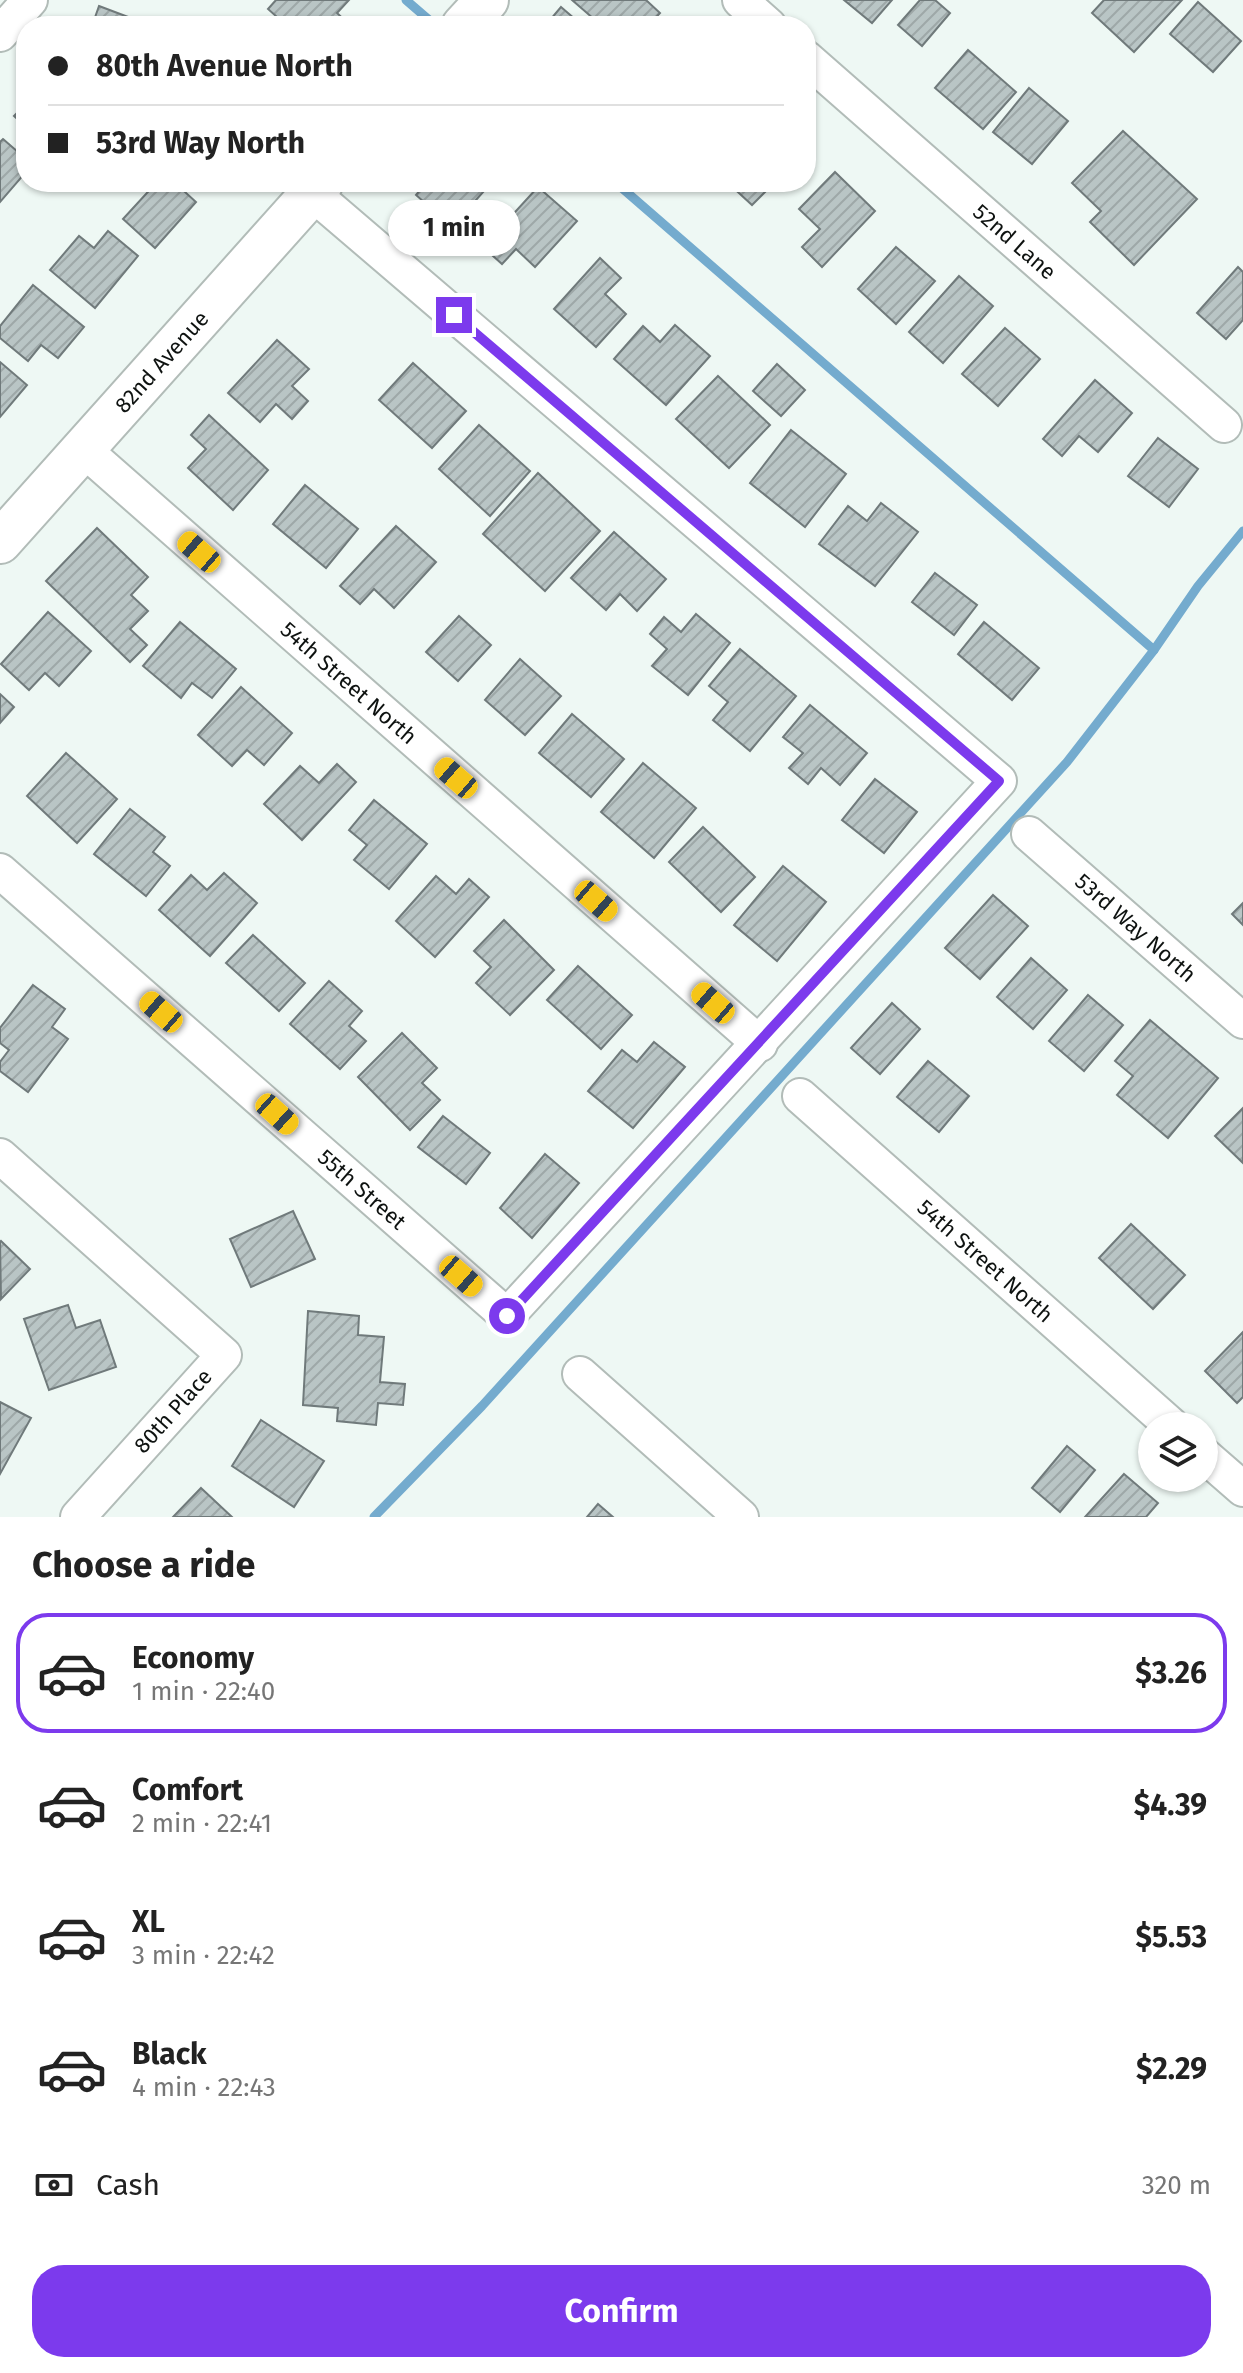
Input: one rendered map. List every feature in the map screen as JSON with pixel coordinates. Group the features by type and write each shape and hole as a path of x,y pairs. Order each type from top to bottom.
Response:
{"street":[{"path":"0,34 30,0"},
{"path":"740,0 758,16"},
{"name":"52nd Lane","path":"816,67 1224,425"},
{"name":"82nd Avenue","path":"0,542 313,192"},
{"path":"322,192 999,781 760,1044"},
{"name":"54th Street North","path":"83,449 760,1044"},
{"name":"53rd Way North","path":"1029,834 1243,1021"},
{"name":"55th Street","path":"0,871 507,1316 760,1044"},
{"name":"54th Street North","path":"800,1096 1156,1412"},
{"name":"80th Place","path":"0,1156 224,1355 78,1517"},
{"path":"580,1374 741,1517"},
{"path":"1218,1467 1243,1489"}],"building":[{"path":"276,0 349,0 337,13 340,16 276,16 268,9"},
{"path":"572,0 646,0 660,13 657,16 590,16"},
{"path":"844,0 892,0 872,23"},
{"path":"920,0 935,0 950,13 922,46 898,25"},
{"path":"1104,0 1182,0 1134,52 1092,13"},
{"path":"1198,2 1241,41 1213,72 1170,34"},
{"path":"99,6 126,16 96,16"},
{"path":"561,7 571,16 553,16"},
{"path":"968,50 1016,92 983,129 935,88"},
{"path":"1029,88 1068,121 1032,164 993,132"},
{"path":"1123,131 1197,199 1134,265 1090,222 1101,211 1072,183"},
{"path":"3,139 16,150 16,184 0,202 0,142"},
{"path":"835,172 875,211 822,267 802,247 820,229 799,209"},
{"path":"148,192 185,192 196,202 155,248 123,219"},
{"path":"419,192 483,192 452,227 416,195"},
{"path":"533,192 544,192 577,221 535,267 516,249 502,264 483,247"},
{"path":"738,192 765,192 752,205"},
{"path":"108,231 138,256 95,308 50,270 79,236 94,248"},
{"path":"896,247 935,281 896,324 858,289"},
{"path":"600,258 621,278 605,294 626,314 596,347 554,309"},
{"path":"1238,267 1243,272 1243,320 1226,339 1197,313"},
{"path":"959,276 993,306 943,363 909,332"},
{"path":"33,285 84,327 58,358 41,345 28,361 0,338 0,326"},
{"path":"675,325 710,356 666,405 614,359 643,326 660,342"},
{"path":"1005,328 1040,359 998,406 962,374"},
{"path":"277,340 309,369 292,386 308,401 292,419 276,404 260,422 228,393"},
{"path":"0,362 27,385 0,417"},
{"path":"413,363 466,411 432,448 379,400"},
{"path":"777,364 805,390 781,416 753,391"},
{"path":"718,376 770,425 729,468 676,419"},
{"path":"1095,380 1132,413 1098,452 1079,436 1062,456 1043,439"},
{"path":"209,415 268,470 233,510 188,468 206,449 191,435"},
{"path":"479,425 530,471 490,516 439,469"},
{"path":"791,430 846,474 805,527 750,483"},
{"path":"1158,438 1198,469 1169,507 1128,476"},
{"path":"538,473 600,531 545,591 483,534"},
{"path":"305,485 358,529 326,568 273,524"},
{"path":"881,503 918,532 875,586 819,544 848,506 867,521"},
{"path":"396,526 436,562 394,608 374,589 360,604 340,586"},
{"path":"97,528 148,577 131,595 148,611 130,629 147,645 130,662 46,581"},
{"path":"614,532 666,579 637,611 620,594 606,610 571,578"},
{"path":"935,573 977,605 954,635 912,602"},
{"path":"48,612 91,651 59,686 45,673 29,690 1,664"},
{"path":"696,614 730,643 688,695 652,666 667,649 650,634 664,617 681,632"},
{"path":"459,616 491,645 458,681 426,652"},
{"path":"180,622 236,669 212,698 192,683 181,698 143,666"},
{"path":"984,622 1039,668 1012,700 958,654"},
{"path":"740,649 796,696 750,751 713,720 728,702 709,686"},
{"path":"520,659 561,696 525,735 485,700"},
{"path":"241,687 292,733 264,765 247,750 232,766 198,735"},
{"path":"0,694 14,707 0,723"},
{"path":"810,705 867,753 840,785 821,768 808,784 789,768 803,753 783,737"},
{"path":"572,714 624,759 591,797 539,753"},
{"path":"66,753 117,799 77,843 27,796"},
{"path":"643,763 696,808 654,858 601,812"},
{"path":"337,764 356,782 302,840 264,804 300,766 319,783"},
{"path":"875,779 917,812 884,853 842,820"},
{"path":"374,800 427,844 389,889 354,860 367,845 349,830"},
{"path":"130,809 165,837 153,852 170,866 146,896 94,854"},
{"path":"703,827 755,877 721,912 669,862"},
{"path":"783,866 826,902 777,961 734,925"},
{"path":"224,873 257,903 210,956 159,910 191,875 207,890"},
{"path":"436,876 456,894 469,879 489,897 435,957 396,921"},
{"path":"993,895 1028,926 980,979 945,948"},
{"path":"1243,903 1243,925 1232,914"},
{"path":"504,920 554,970 510,1015 476,983 491,967 474,951"},
{"path":"253,935 305,983 279,1011 226,963"},
{"path":"1031,958 1067,990 1033,1029 997,997"},
{"path":"578,966 632,1015 601,1049 547,1000"},
{"path":"329,981 362,1011 349,1026 366,1041 340,1069 290,1024"},
{"path":"33,985 65,1009 52,1027 68,1039 28,1092 0,1071 0,1062 9,1050 0,1043 0,1028"},
{"path":"1088,995 1123,1025 1084,1071 1049,1041"},
{"path":"892,1003 920,1029 880,1074 851,1048"},
{"path":"1150,1020 1218,1078 1168,1138 1117,1095 1133,1076 1115,1061"},
{"path":"402,1033 437,1068 422,1083 440,1100 410,1130 358,1077"},
{"path":"654,1042 685,1067 633,1128 588,1091 622,1050 637,1062"},
{"path":"928,1061 969,1096 939,1132 897,1097"},
{"path":"1243,1108 1243,1163 1215,1136"},
{"path":"443,1116 490,1153 466,1184 418,1147"},
{"path":"545,1154 579,1183 532,1238 500,1208"},
{"path":"293,1211 315,1259 251,1287 230,1239"},
{"path":"1131,1224 1185,1275 1153,1309 1099,1258"},
{"path":"0,1242 30,1269 1,1299"},
{"path":"68,1305 76,1328 100,1320 116,1367 49,1390 24,1319"},
{"path":"308,1311 359,1316 358,1335 384,1337 380,1382 405,1384 403,1405 378,1403 376,1425 337,1421 338,1408 303,1405"},
{"path":"1243,1332 1243,1397 1237,1403 1205,1371"},
{"path":"0,1402 31,1418 0,1474"},
{"path":"261,1420 324,1461 294,1507 232,1466"},
{"path":"1067,1446 1095,1470 1060,1512 1032,1488"},
{"path":"1124,1474 1138,1486 1138,1492 1145,1492 1158,1503 1146,1517 1085,1517"},
{"path":"201,1488 232,1517 173,1517"},
{"path":"598,1504 613,1517 587,1517"}],"waterway":[{"path":"406,0 424,16"},
{"path":"627,192 1154,650"},
{"path":"374,1517 482,1406 1067,762 1154,650 1198,586 1243,531"}],"route":[{"path":"454,315 999,781 507,1316"}]}
